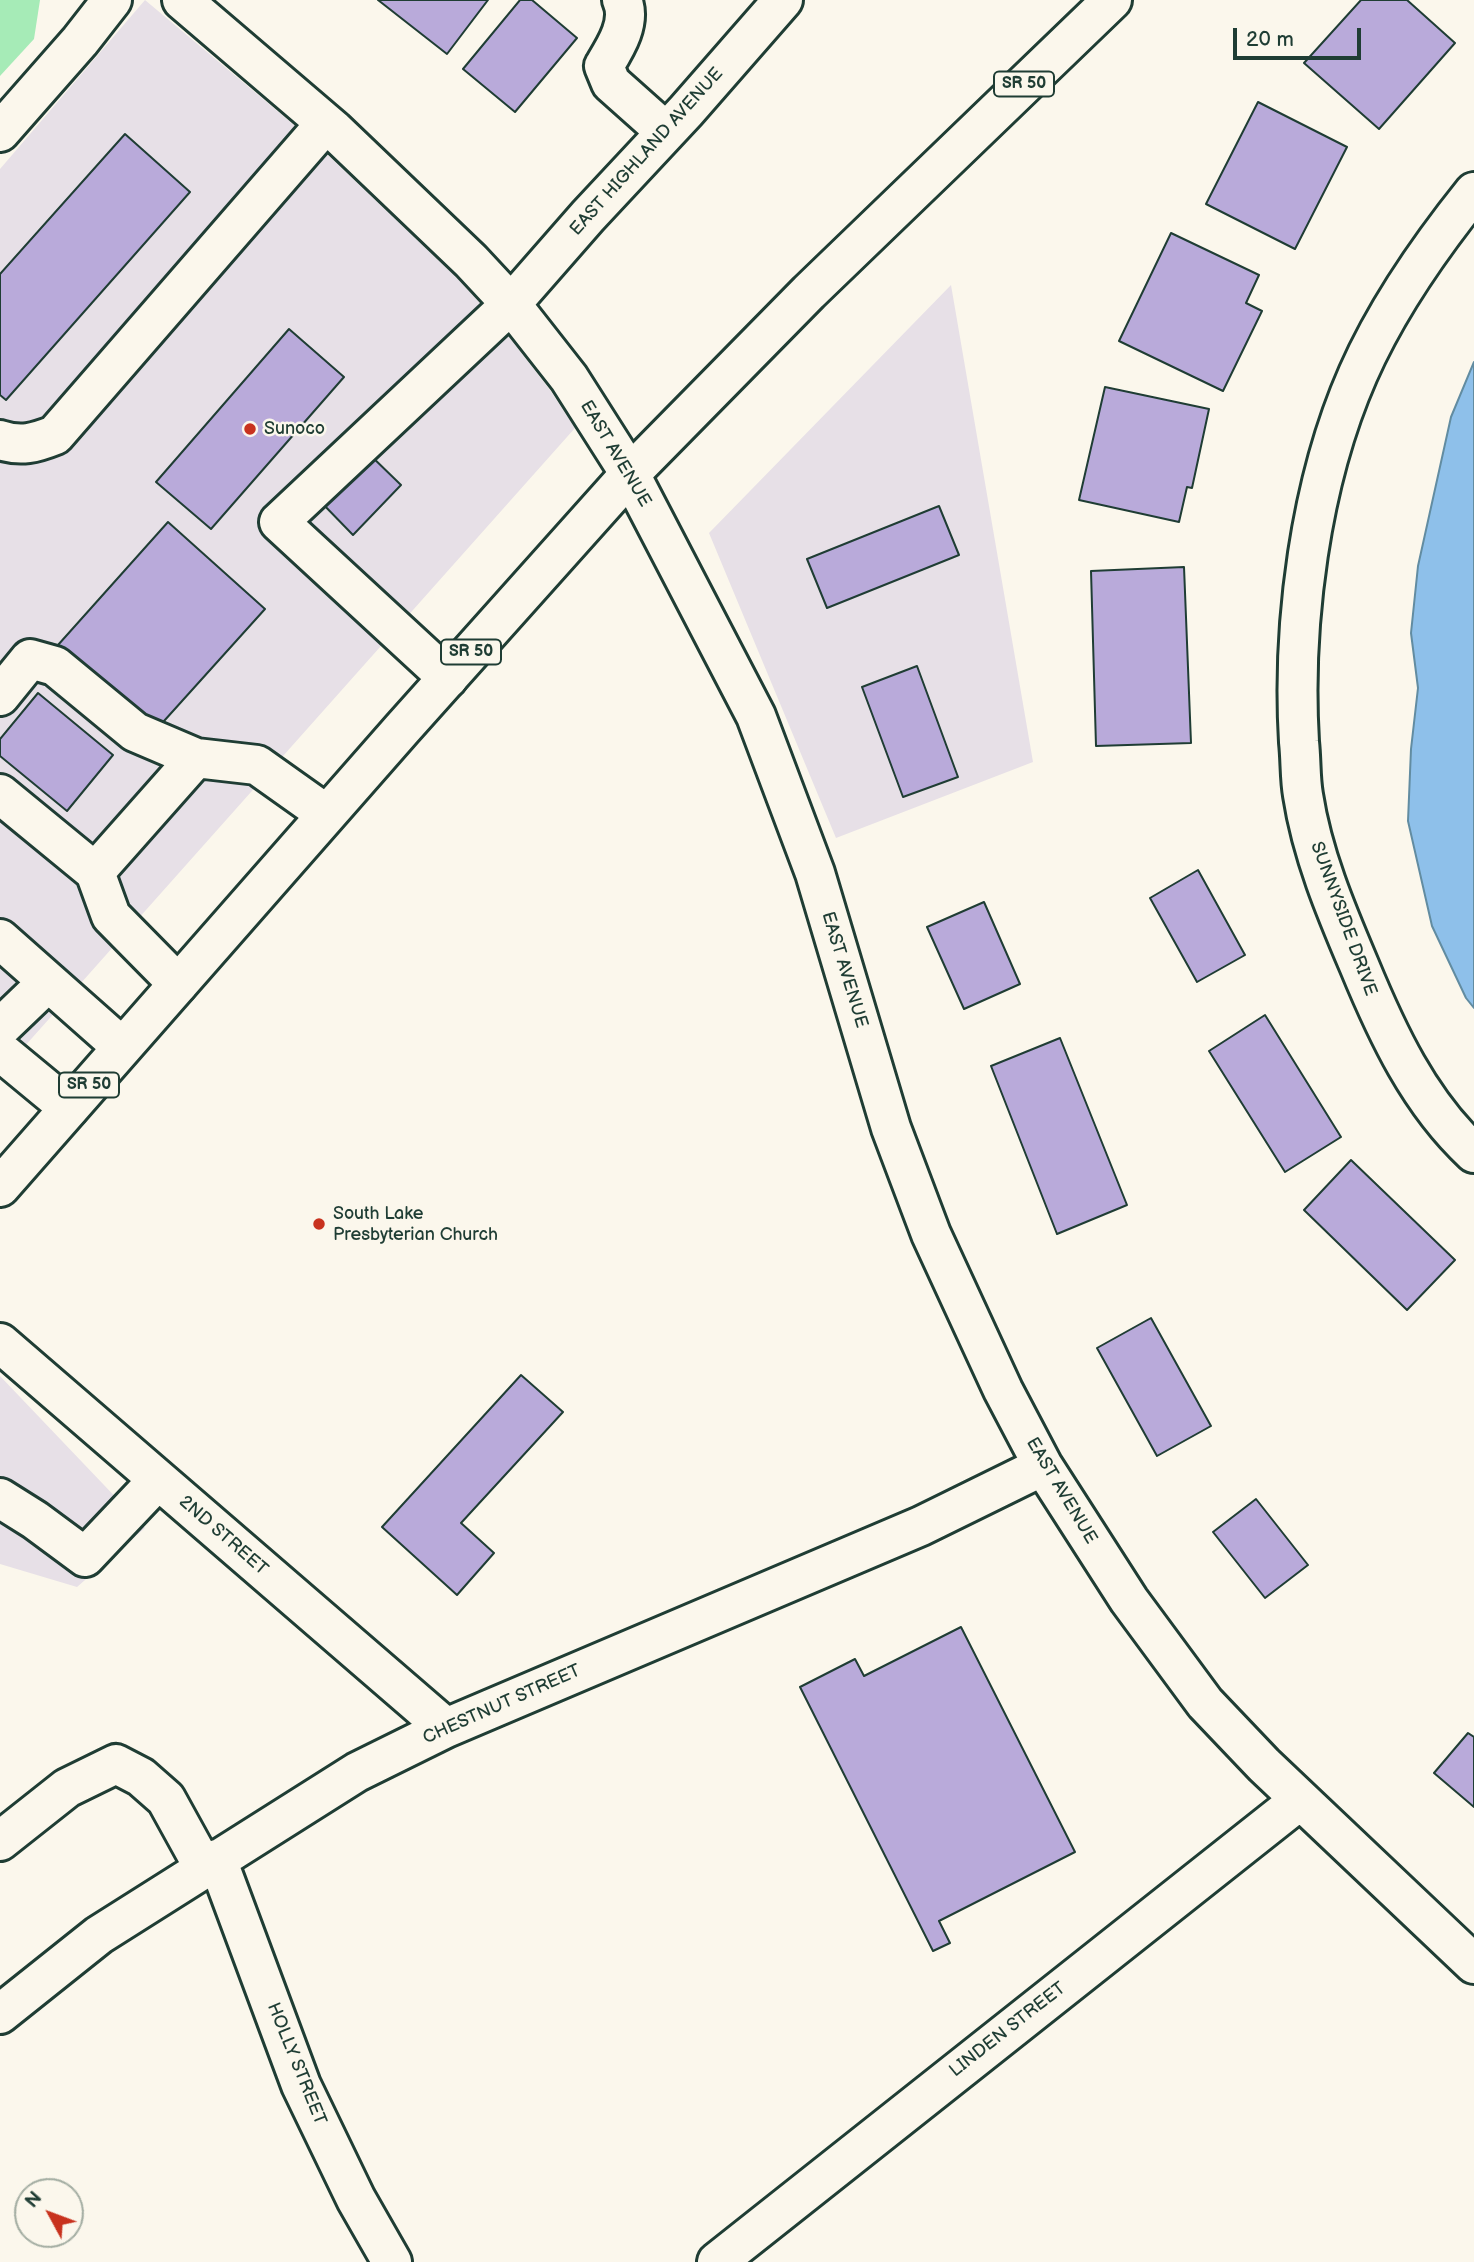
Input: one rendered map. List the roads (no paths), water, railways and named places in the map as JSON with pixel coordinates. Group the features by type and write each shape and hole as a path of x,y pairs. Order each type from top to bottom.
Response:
{"main road":[{"path":"0,132 80,41 112,0"},
{"name":"EAST AVENUE","path":"182,0 326,124 471,261 511,304 569,378 630,474 756,716 815,873 891,1128 931,1234 1003,1390 1043,1466 1129,1600 1205,1703 1300,1800 1474,1964"},
{"path":"622,0 625,6 621,38 604,66 611,83 666,132"},
{"name":"EAST HIGHLAND AVENUE","path":"448,678 279,523 511,304 783,0"},
{"name":"SR 50","path":"0,1187 326,814 630,474 809,292 1112,0"},
{"path":"0,440 13,444 34,444 55,435 326,124"},
{"name":"SUNNYSIDE DRIVE","path":"1474,192 1444,229 1395,302 1358,374 1334,438 1315,516 1301,615 1297,694 1303,794 1314,846 1345,933 1383,1023 1423,1093 1459,1139 1474,1153"},
{"path":"0,696 30,659 55,666 135,732 196,758 257,765 326,814"},
{"path":"95,872 196,758"},
{"path":"0,794 95,872 111,916 178,984"},
{"path":"0,939 122,1047"},
{"path":"0,1028 48,982"},
{"path":"0,1051 69,1108"},
{"name":"2ND STREET","path":"0,1343 446,1728"},
{"name":"CHESTNUT STREET","path":"0,2014 99,1935 356,1772 446,1728 921,1526 1043,1466"},
{"path":"0,1498 85,1557 158,1479"},
{"name":"HOLLY STREET","path":"0,1840 67,1788 116,1764 141,1777 166,1799 211,1863 301,2085 356,2199 392,2262"},
{"name":"LINDEN STREET","path":"717,2262 1300,1800"}],"water":[{"path":"1474,362 1474,1008 1466,998 1432,926 1408,821 1411,749 1418,688 1411,633 1418,566 1451,417"}],"place":[{"name":"Sunoco","path":"250,429"},
{"name":"South Lake Presbyterian Church","path":"319,1224"}]}
